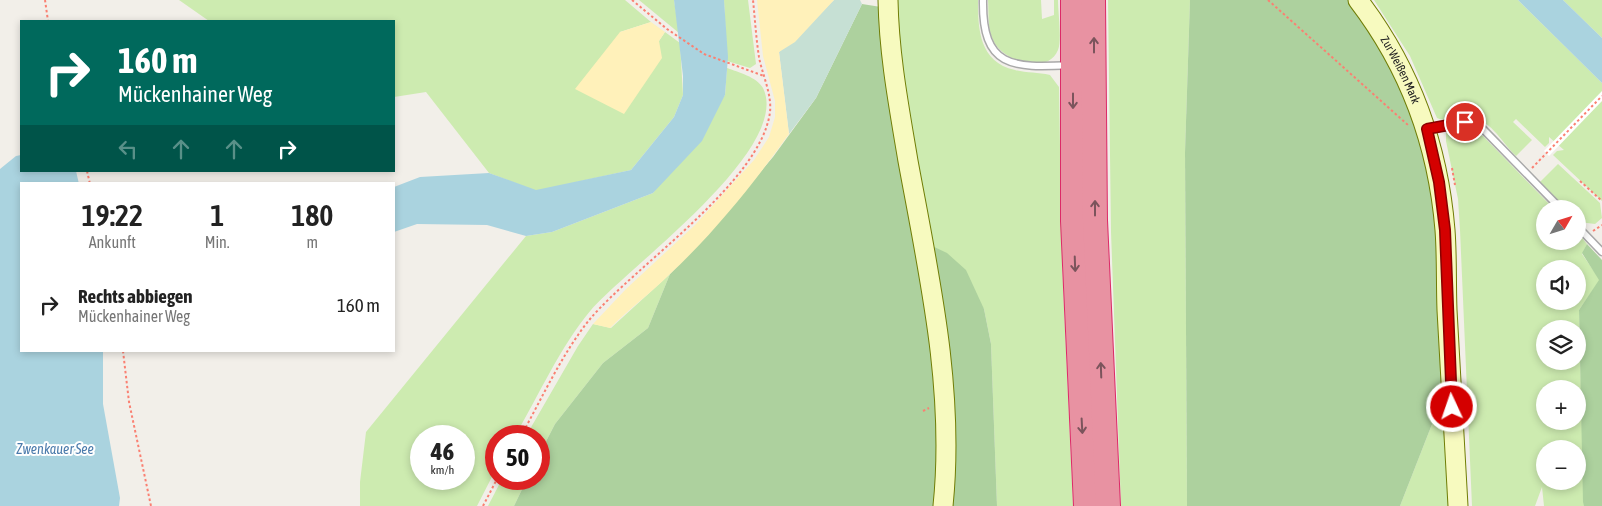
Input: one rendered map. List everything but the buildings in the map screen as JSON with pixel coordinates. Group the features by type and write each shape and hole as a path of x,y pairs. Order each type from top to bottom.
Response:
{"highway":[{"path":"1073,0 1073,221 1086,506"},
{"path":"1093,0 1095,220 1108,506"}],"main road":[{"path":"888,0 889,37 896,89 940,350 947,445 943,506"},
{"name":"Zur Weißen Mark","path":"1358,0 1400,64 1414,94 1427,129 1439,182 1445,230 1458,506"}],"lane":[{"path":"983,0 984,32 991,47 1001,57 1013,64 1028,68 1074,65"},
{"path":"1427,129 1465,122 1481,127 1552,200"},
{"path":"1586,235 1602,252"}],"path":[{"path":"45,0 48,20"},
{"path":"632,0 667,29 704,54 764,76"},
{"path":"527,425 588,321 623,285 690,224 751,158 766,132 770,111 770,97 759,55 753,0"},
{"path":"1268,0 1411,128 1427,129"},
{"path":"1527,173 1602,96"},
{"path":"1580,181 1602,201"},
{"path":"123,352 129,402 151,506"},
{"path":"483,506 491,490"}],"green space":[{"path":"179,0 625,0 651,22 620,32 659,41 665,32 680,43 683,95 674,117 631,170 536,191 489,173 426,92 395,97 395,20 208,20"},
{"path":"639,0 674,0 679,33"},
{"path":"724,0 748,0 756,64 750,68 727,61"},
{"path":"834,0 860,0 862,4 816,98 789,134 779,52"},
{"path":"894,0 978,0 980,33 987,52 994,60 1003,66 1015,70 1050,75 1059,87 1062,263 1073,506 997,506 991,344 984,309 930,245 902,88"},
{"path":"988,0 1041,0 1042,19 1054,15 1054,0 1058,0 1059,45 1053,58 1036,64 1026,63 1016,60 999,49 990,32"},
{"path":"1108,0 1190,0 1185,152 1187,506 1121,506 1111,232"},
{"path":"1190,0 1350,0 1367,21 1416,119 1438,221 1445,391 1400,506 1187,506 1185,152"},
{"path":"1374,0 1518,0 1602,83 1602,201 1553,155 1557,151 1564,150 1549,137 1549,143 1545,147 1516,119 1513,122 1532,140 1516,156 1494,131 1482,121 1464,117 1437,118 1410,56"},
{"path":"1563,0 1602,0 1602,38"},
{"path":"862,4 881,7 930,319 939,404 937,506 514,506 522,490 550,490 550,434 555,424 603,363 648,328 670,274 715,226 773,157 816,98"},
{"path":"727,68 742,73 760,84 763,88 766,113 754,143 731,174 669,238 591,310 569,340 521,425 485,425 485,490 477,506 360,506 360,482 366,432 526,236 552,232 653,193 725,95"},
{"path":"1464,130 1483,136 1545,200 1536,200 1536,250 1584,250 1582,254 1600,280 1586,300 1586,260 1536,260 1536,310 1579,310 1579,320 1536,320 1536,370 1581,370 1581,380 1536,380 1536,430 1582,430 1582,440 1536,440 1536,490 1541,490 1535,506 1472,506 1458,199 1446,133"},
{"path":"1558,164 1600,203 1602,218 1595,224 1586,223 1586,200 1557,200 1540,182"},
{"path":"1587,244 1602,260 1602,506 1584,506 1583,502 1583,490 1586,490 1586,440 1582,440 1582,430 1586,430 1586,380 1580,380 1580,370 1586,370 1586,320 1579,320 1579,310 1586,310 1586,300 1599,280 1582,253 1586,250"},
{"path":"930,245 947,253 966,270 984,309 991,344 997,506 951,506"},
{"path":"670,274 648,328 603,363 555,424 550,434 550,425 532,425 578,346 593,324 611,328"},
{"path":"1445,391 1454,506 1400,506"},
{"path":"496,490 522,490 514,506 488,506"},
{"path":"1542,490 1584,490 1584,506 1544,506"}],"sand":[{"path":"757,0 834,0 795,42 779,52 789,134 733,207 702,242 663,281 610,328 593,324 626,289 695,225 754,160 769,137 775,117 775,101 763,56"},
{"path":"651,22 665,32 659,41 662,58 624,114 575,89 620,32"}],"water":[{"path":"674,0 724,0 728,57 725,95 702,141 653,193 552,232 526,236 487,225 417,224 395,232 395,187 420,177 489,173 536,190 631,170 674,117 683,95 683,76"},
{"path":"1518,0 1563,0 1602,38 1602,83"},
{"name":"Zwenkauer See","path":"20,155 20,172 76,172 79,182 20,182 20,352 103,352 103,404 120,498 119,506 0,506 0,169 16,156"}],"pier":[{"path":"1602,91 1602,101 1549,156 1544,151"}],"route":[{"path":"1452,407 1445,230 1439,182 1427,129 1465,122"}]}
